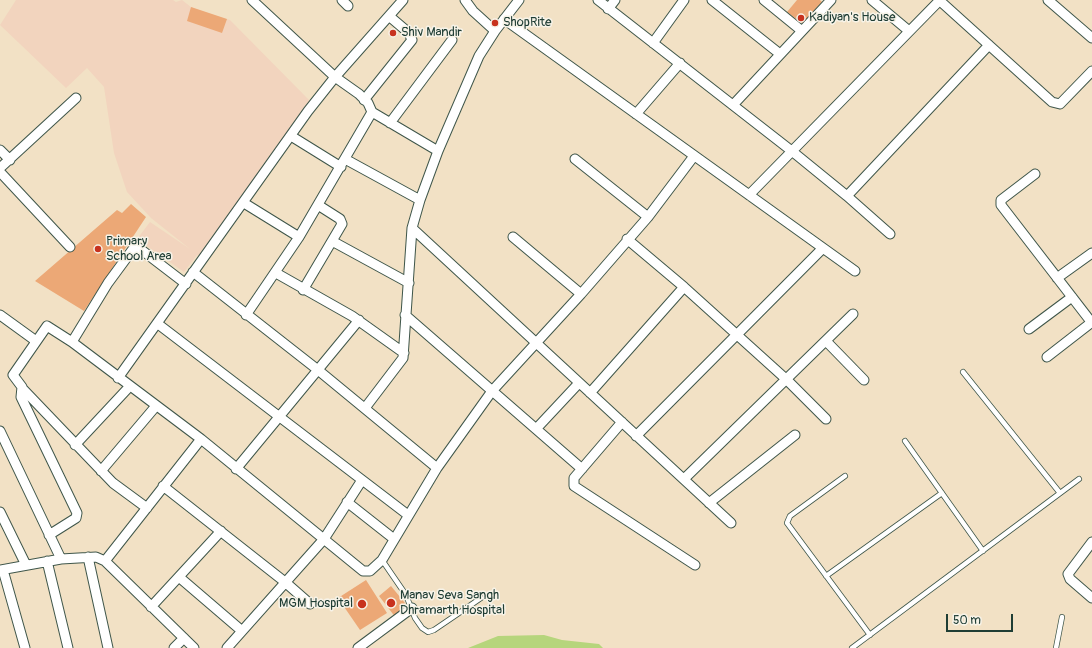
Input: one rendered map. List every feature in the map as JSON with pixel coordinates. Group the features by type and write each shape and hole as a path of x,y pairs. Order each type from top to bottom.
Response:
{"street":[{"path":"253,0 335,77 364,100 372,112 438,151"},
{"path":"118,378 335,77 403,0"},
{"path":"465,0 473,11 495,31"},
{"path":"365,408 399,364 404,353 405,315 409,283 412,228 420,200 438,151 479,56 495,31 519,0"},
{"path":"598,0 793,152 847,196 890,234"},
{"path":"608,9 615,0"},
{"path":"652,43 684,0"},
{"path":"712,0 780,54"},
{"path":"764,0 802,31"},
{"path":"733,105 831,0"},
{"path":"872,0 909,31"},
{"path":"749,195 793,152 940,0 1056,104 1064,100 1092,71"},
{"path":"1048,0 1092,38"},
{"path":"364,100 412,40 409,33 389,16"},
{"path":"504,19 855,271"},
{"path":"390,123 452,40"},
{"path":"847,196 989,45"},
{"path":"636,114 680,64"},
{"path":"0,168 76,98"},
{"path":"246,315 276,274 300,237 372,112"},
{"path":"291,136 420,200"},
{"path":"0,150 10,160"},
{"path":"147,508 117,487 75,445 22,388 14,377 14,372 47,326 72,342 201,439 236,469 366,572 370,571 382,560 437,468 492,391 581,294 627,239 648,217 694,156"},
{"path":"575,160 648,217"},
{"path":"0,172 70,248"},
{"path":"1035,174 1001,200 1001,205 1092,322 1047,357"},
{"path":"244,203 300,237"},
{"path":"304,290 341,227 342,222 318,205"},
{"path":"412,228 731,523"},
{"path":"513,237 581,294"},
{"path":"627,239 684,287 787,380 826,419"},
{"path":"332,241 409,283"},
{"path":"72,342 108,283 133,249 139,248 186,284"},
{"path":"636,436 823,248"},
{"path":"1057,278 1092,253"},
{"path":"193,272 318,370 437,468"},
{"path":"276,274 359,320 404,353"},
{"path":"590,393 684,287"},
{"path":"1029,329 1072,297"},
{"path":"684,479 853,314"},
{"path":"0,315 36,341"},
{"path":"405,315 582,469"},
{"path":"236,469 359,320"},
{"path":"158,324 408,515"},
{"path":"826,341 864,380"},
{"path":"536,428 579,383"},
{"path":"75,445 130,386"},
{"path":"22,388 21,397 77,513 76,518 49,535"},
{"path":"101,471 156,406"},
{"path":"622,422 573,481 578,489 695,565"},
{"path":"0,431 61,560"},
{"path":"709,503 795,435"},
{"path":"105,561 201,439"},
{"path":"227,648 324,539 362,480"},
{"path":"163,486 285,582 310,604"},
{"path":"347,502 394,539"},
{"path":"0,512 26,566"},
{"path":"151,607 221,532"},
{"path":"1092,542 1068,574 1070,579 1092,598"},
{"path":"88,557 108,648"},
{"path":"25,648 1,570 88,557 96,557 105,561 194,648"},
{"path":"47,562 68,648"},
{"path":"179,577 242,631"},
{"path":"358,648 412,608"},
{"path":"174,648 184,638"}],"lane":[{"path":"963,372 1060,493"},
{"path":"905,441 983,551"},
{"path":"845,476 788,519 789,527 870,635"},
{"path":"852,648 1079,480"},
{"path":"826,576 942,493"},
{"path":"382,560 406,595 415,618 422,628 431,631 481,598"},
{"path":"1056,648 1062,617"}],"shaded area":[{"path":"16,0 173,0 176,2 182,0 191,7 230,20 312,103 295,130 199,256 197,255 184,272 137,239 150,222 190,249 151,218 127,192 114,153 104,87 87,68 66,88 0,25"}],"green space":[{"path":"544,635 562,640 599,644 603,648 468,648 498,636"}],"building":[{"name":"Kadiyan's House","path":"797,0 820,0 822,2 803,24 787,12"},
{"path":"191,7 227,19 222,33 187,21"},
{"name":"Primary School Area","path":"131,204 146,217 84,311 35,281 117,210 122,213"},
{"path":"366,580 387,613 360,630 338,598"},
{"path":"391,586 409,608 396,618 379,596"}],"place":[{"name":"Kadiyan's House","path":"801,18"},
{"name":"ShopRite","path":"495,23"},
{"name":"Shiv Mandir","path":"393,33"},
{"name":"Primary School Area","path":"98,249"},
{"name":"Manav Seva Sangh Dhramarth Hospital","path":"391,603"},
{"name":"MGM Hospital","path":"362,604"}]}
